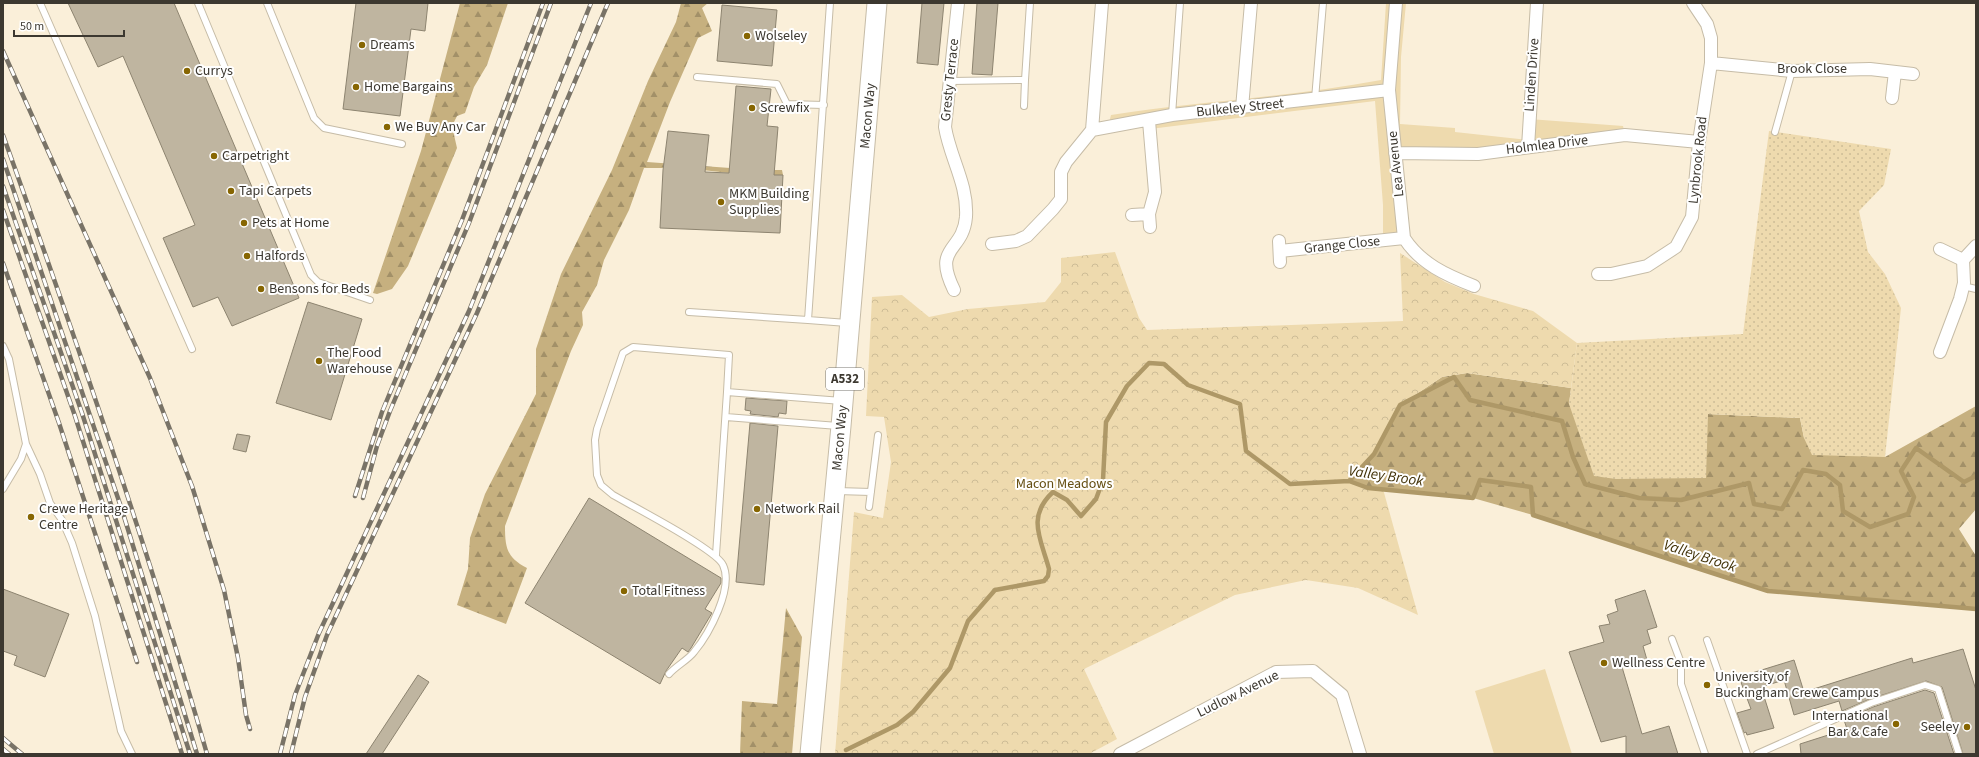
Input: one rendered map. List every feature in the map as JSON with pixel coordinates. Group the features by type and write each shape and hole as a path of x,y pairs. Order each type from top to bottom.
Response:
{"main road":[{"name":"Macon Way","path":"810,754 841,426 877,3"}],"street":[{"name":"Gresty Terrace","path":"954,290 947,275 945,260 951,248 963,234 966,216 965,195 960,173 948,146 945,127 958,3"},
{"path":"992,244 1016,241 1026,236 1061,199 1061,172 1066,162 1092,130 1102,3"},
{"path":"1242,108 1251,3"},
{"name":"Lea Avenue","path":"1396,3 1389,90 1404,238"},
{"name":"Linden Drive","path":"1528,147 1537,3"},
{"name":"Lynbrook Road","path":"1598,274 1611,279 1648,266 1676,247 1692,217 1699,142 1711,63 1712,38 1707,24 1693,3"},
{"name":"Brook Close","path":"1711,63 1792,71 1870,69 1913,74"},
{"path":"1892,98 1895,72"},
{"name":"Bulkeley Street","path":"1092,130 1172,115 1389,90"},
{"path":"1149,120 1155,192 1149,214 1150,227"},
{"name":"Holmlea Drive","path":"1395,153 1478,154 1626,135 1699,142"},
{"path":"1132,215 1149,214"},
{"path":"1404,238 1413,251 1442,272 1474,286"},
{"name":"Grange Close","path":"1280,251 1404,238"},
{"path":"1940,352 1963,286 1963,260 1976,246"},
{"path":"1940,249 1963,260"},
{"name":"Ludlow Avenue","path":"1120,754 1276,672 1313,671 1342,695 1360,754"}],"lane":[{"path":"40,3 192,349"},
{"path":"198,3 311,275 318,282 370,300"},
{"path":"267,3 314,118 324,128 402,144"},
{"path":"808,320 830,3"},
{"path":"1024,106 1030,3"},
{"path":"1172,115 1180,3"},
{"path":"1315,99 1323,3"},
{"path":"1775,132 1792,71"},
{"path":"697,77 777,84 787,104 824,105"},
{"path":"951,81 1025,80"},
{"path":"1963,286 1976,289"},
{"path":"689,312 850,324"},
{"path":"3,346 9,359 26,444 40,474 50,503 62,520 72,543 98,630 121,731 132,754"},
{"path":"669,674 694,653 716,615 727,577 723,564 716,556 613,495 601,485 597,476 595,440 599,422 623,353 633,347 729,355 716,556"},
{"path":"727,392 843,401"},
{"path":"726,417 841,426"},
{"path":"869,507 878,435"},
{"path":"4,489 21,459 26,444"},
{"path":"835,491 871,492"},
{"path":"1672,639 1681,663 1681,684 1705,754"},
{"path":"1707,640 1747,754"},
{"path":"1757,754 1871,703 1925,685 1938,688 1959,754"}],"green space":[{"path":"460,3 508,3 487,65 474,87 465,113 457,116 452,126 457,148 408,266 392,289 377,294 373,293 421,151"},
{"path":"681,3 708,3 702,8 712,31 698,38 670,102 647,162 758,170 782,170 783,175 766,177 684,168 644,168 629,210 604,260 597,285 582,312 583,325 571,351 505,526 508,552 515,560 527,568 506,624 457,605 468,569 470,538 485,494 536,394 536,349 561,274 612,170 648,81 676,22"},
{"path":"1386,3 1406,3 1401,57 1400,124 1455,128 1455,132 1528,140 1529,119 1623,126 1625,135 1528,147 1395,153 1404,238 1383,240 1383,205 1375,101 1150,129 1149,121 1108,127 1111,115 1314,91 1381,80"},
{"path":"1769,131 1891,149 1884,185 1859,211 1868,252 1885,274 1901,308 1885,457 1812,455 1804,438 1800,418 1708,414 1706,478 1616,479 1594,476 1569,404 1577,343 1743,334"},
{"name":"Macon Meadows","path":"1115,252 1139,318 1147,330 1403,321 1400,253 1445,282 1474,294 1533,311 1577,343 1571,388 1467,373 1442,377 1400,405 1377,449 1349,480 1368,488 1383,489 1418,615 1358,588 1306,580 1235,595 1084,669 1117,739 1089,754 835,754 854,512 883,518 891,462 884,417 866,416 872,297 902,295 929,317 968,309 1045,302 1061,282 1061,258"},
{"path":"1467,373 1571,388 1569,404 1707,414 1800,418 1804,438 1885,457 1976,406 1976,509 1959,529 1976,556 1976,609 1768,591 1533,515 1473,498 1368,488 1349,481 1374,454 1400,405 1442,377"},
{"path":"786,608 802,637 792,754 740,754 742,701 777,704"},
{"path":"1545,669 1572,754 1494,754 1475,691"}],"building":[{"path":"68,3 174,3 299,298 232,326 218,297 193,307 163,238 195,225 123,56 98,67"},
{"path":"356,3 428,3 425,31 411,29 400,116 343,109"},
{"path":"922,3 944,3 938,65 917,63"},
{"path":"977,3 998,3 992,75 972,74"},
{"name":"Wolseley","path":"722,5 777,10 772,66 717,61"},
{"path":"736,86 771,89 767,126 778,127 774,175 783,175 780,233 660,228 663,170 668,131 709,135 705,172 729,173"},
{"name":"The Food Warehouse","path":"308,302 362,319 331,420 276,403"},
{"path":"746,398 787,401 786,414 779,413 778,417 750,414 751,411 745,410"},
{"name":"Network Rail","path":"750,423 778,426 764,585 736,582"},
{"path":"237,434 250,436 246,452 233,449"},
{"name":"Total Fitness","path":"589,498 721,578 721,583 705,609 712,613 691,648 688,652 682,648 666,671 660,684 525,603"},
{"path":"3,589 69,614 45,677 14,665 17,656 3,651"},
{"name":"Wellness Centre","path":"1645,590 1657,627 1647,630 1651,643 1643,646 1647,660 1622,667 1642,734 1669,726 1678,754 1626,754 1626,736 1601,742 1569,652 1604,642 1599,626 1610,624 1607,615 1618,611 1615,600"},
{"path":"1963,649 1976,690 1976,754 1963,754 1942,687 1926,681 1870,699 1842,711 1839,701 1794,715 1784,680 1761,687 1774,728 1747,735 1746,732 1744,733 1737,713 1751,709 1739,677 1794,660 1804,692 1912,658 1913,663"},
{"path":"418,675 429,682 382,754 366,754"},
{"name":"International Bar & Cafe","path":"1925,690 1934,693 1954,754 1801,754 1800,744 1847,729 1844,720 1873,707"}],"waterway":[{"name":"Valley Brook","path":"846,750 897,725 913,712 950,668 968,621 995,590 1044,581 1048,576 1049,569 1038,529 1040,510 1045,501 1053,492 1067,500 1081,516 1096,499 1103,480 1106,422 1127,386 1149,363 1164,364 1188,385 1240,404 1246,451 1290,484 1349,481 1368,488 1473,498 1480,480 1531,487 1533,515 1768,591 1976,609"},
{"path":"1349,481 1374,454 1400,405 1454,377 1470,400 1562,421 1573,457 1585,484 1639,498 1681,500 1749,483 1754,504 1782,509 1803,470 1826,474 1840,485 1843,511 1870,527 1908,514 1914,497 1901,471 1916,448 1964,482 1976,476"}],"railway":[{"path":"355,496 382,412 462,220 543,3"},
{"path":"363,498 377,446 390,411 469,223 551,3"},
{"path":"280,754 295,695 319,633 469,311 591,3"},
{"path":"291,754 305,697 327,635 477,313 608,3"},
{"path":"3,51 150,378 192,486 224,590 238,658 246,715 250,729"},
{"path":"3,135 110,443 160,598 207,754"},
{"path":"3,159 122,510 197,754"},
{"path":"3,186 82,413 190,754"},
{"path":"3,210 75,416 182,754"},
{"path":"3,263 59,423 137,662"},
{"path":"3,738 22,754"},
{"path":"3,749 9,754"}],"place":[{"name":"Wolseley","path":"747,36"},
{"name":"Dreams","path":"362,45"},
{"name":"Currys","path":"187,71"},
{"name":"Home Bargains","path":"356,87"},
{"name":"Screwfix","path":"752,108"},
{"name":"We Buy Any Car","path":"387,127"},
{"name":"Carpetright","path":"214,156"},
{"name":"Tapi Carpets","path":"231,191"},
{"name":"MKM Building Supplies","path":"721,202"},
{"name":"Pets at Home","path":"244,223"},
{"name":"Halfords","path":"247,256"},
{"name":"Bensons for Beds","path":"261,289"},
{"name":"The Food Warehouse","path":"319,361"},
{"name":"Network Rail","path":"757,509"},
{"name":"Crewe Heritage Centre","path":"31,517"},
{"name":"Total Fitness","path":"624,591"},
{"name":"Wellness Centre","path":"1604,663"},
{"name":"University of Buckingham Crewe Campus","path":"1707,685"},
{"name":"International Bar & Cafe","path":"1896,724"},
{"name":"Seeley","path":"1967,727"}]}
